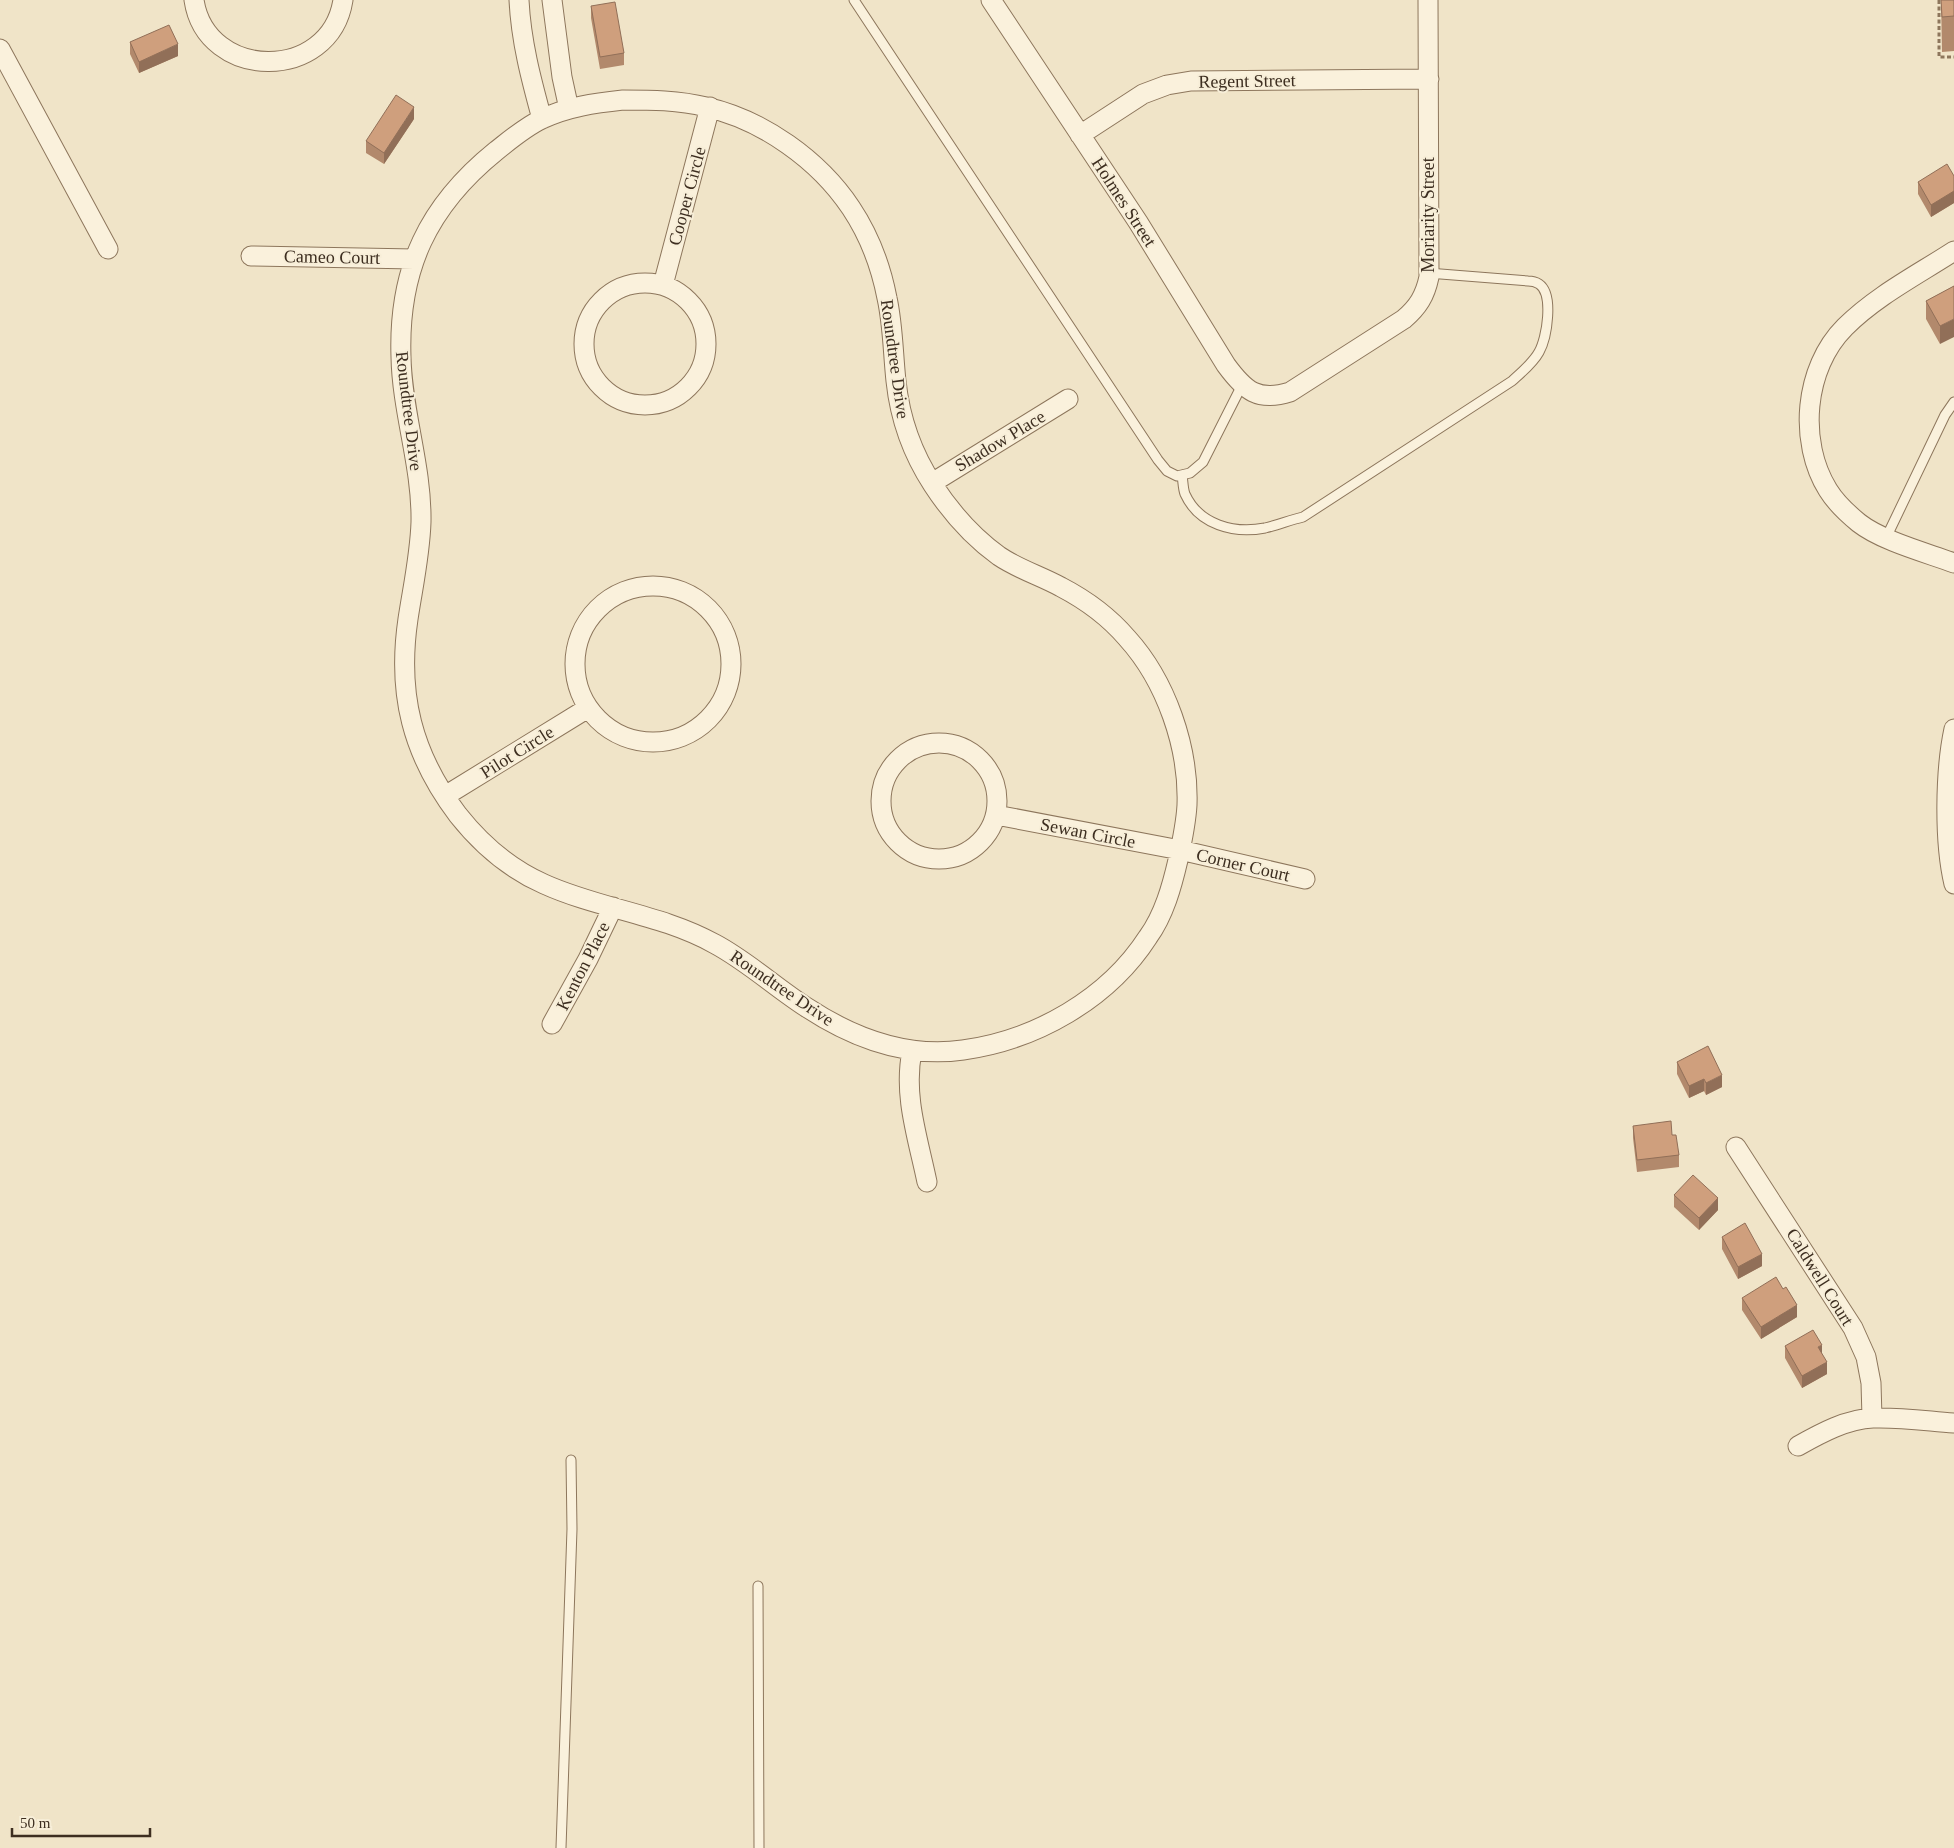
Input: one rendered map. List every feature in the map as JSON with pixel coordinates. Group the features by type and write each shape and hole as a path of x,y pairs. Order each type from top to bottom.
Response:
{"street":[{"path":"194,0 198,20 205,32 216,43 229,52 244,58 274,62 288,61 305,54 319,45 334,25 343,0"},
{"path":"519,0 521,32 527,64 542,119"},
{"path":"552,0 562,77 569,109"},
{"name":"Holmes Street","path":"990,0 1138,222 1226,366 1250,391 1263,396"},
{"name":"Moriarity Street","path":"1263,396 1277,396 1290,392 1404,319 1416,308 1425,293 1428,272 1428,0"},
{"path":"0,49 108,249"},
{"name":"Regent Street","path":"1080,135 1142,94 1167,85 1183,82 1429,79"},
{"name":"Roundtree Drive","path":"623,100 681,102 710,107 772,133 795,150 834,185 849,204 873,251 887,295 891,318 896,386 903,423 910,443 932,483 966,525 997,554 1083,600 1119,629 1138,652 1164,697 1179,741 1184,764 1187,804 1180,850 1167,898 1159,919 1148,938 1132,959 1095,995 1048,1024 992,1045 939,1052 912,1051 865,1038 833,1023 804,1006 742,960 694,933 549,886 511,866 472,832 445,796 420,750 413,731 405,686 406,636 418,560 421,517 420,496 401,362 404,305 408,278 414,259 424,234 438,213 468,177 487,158 528,127 542,119 569,109 623,100"},
{"name":"Cooper Circle","path":"663,285 710,107"},
{"path":"1954,251 1888,293 1844,328 1824,356 1815,379 1809,408 1810,438 1818,470 1828,490 1843,509 1861,525 1886,538 1954,563"},
{"name":"Cameo Court","path":"251,256 414,259"},
{"path":"642,283 663,285 681,294 695,308 704,326 707,345 704,365 694,382 679,396 661,404 641,406 622,401 604,390 591,374 584,354 585,334 592,314 604,298 622,287 642,283"},
{"name":"Shadow Place","path":"932,483 1068,399"},
{"path":"661,586 686,593 706,607 722,627 730,652 730,678 720,703 704,723 681,736 656,742 630,739 606,727 588,708 577,685 574,660 580,635 592,614 612,597 636,588 661,586"},
{"name":"Pilot Circle","path":"445,796 588,708"},
{"path":"1954,729 1948,781 1948,830 1954,884"},
{"path":"929,744 948,744 966,750 982,761 992,777 998,796 996,815 989,833 976,847 959,856 940,860 920,857 904,848 890,834 882,816 880,797 885,778 895,762 910,750 929,744"},
{"name":"Sewan Circle","path":"996,815 1180,850"},
{"name":"Corner Court","path":"1180,850 1305,879"},
{"name":"Kenton Place","path":"552,1024 588,959 613,907"},
{"path":"912,1051 908,1066 908,1095 927,1182"},
{"name":"Caldwell Court","path":"1736,1147 1853,1328 1866,1357 1871,1383 1872,1418"},
{"path":"1798,1446 1821,1432 1872,1418 1954,1423"}],"lane":[{"path":"854,0 1158,460 1168,471 1177,476 1190,473 1203,462 1242,384"},
{"path":"1182,475 1184,493 1192,506 1204,518 1219,527 1238,529 1263,528 1281,523 1303,516 1512,381 1539,352 1546,334 1548,303 1545,291 1539,284 1528,280 1428,272"},
{"path":"1886,538 1945,415 1954,402"},
{"path":"561,1848 572,1529 571,1460"},
{"path":"758,1586 759,1848"}],"path":[{"path":"1939,0 1939,57 1954,57"}],"building":[{"path":"1941,0 1954,0 1954,16 1942,17"},
{"path":"615,2 624,53 600,57 591,6"},
{"path":"169,25 178,44 139,62 130,42"},
{"path":"396,95 414,107 384,153 366,141"},
{"path":"1947,164 1954,176 1954,191 1931,205 1918,182"},
{"path":"1954,286 1954,319 1940,326 1926,301"},
{"path":"1708,1046 1722,1075 1706,1083 1704,1079 1689,1086 1677,1062"},
{"path":"1671,1121 1672,1135 1676,1135 1679,1155 1637,1160 1633,1126"},
{"path":"1693,1175 1718,1198 1699,1218 1674,1195"},
{"path":"1745,1223 1762,1254 1738,1267 1722,1237"},
{"path":"1776,1277 1783,1289 1786,1287 1797,1305 1761,1327 1742,1298"},
{"path":"1813,1330 1822,1345 1818,1347 1827,1362 1802,1376 1785,1346"}]}
